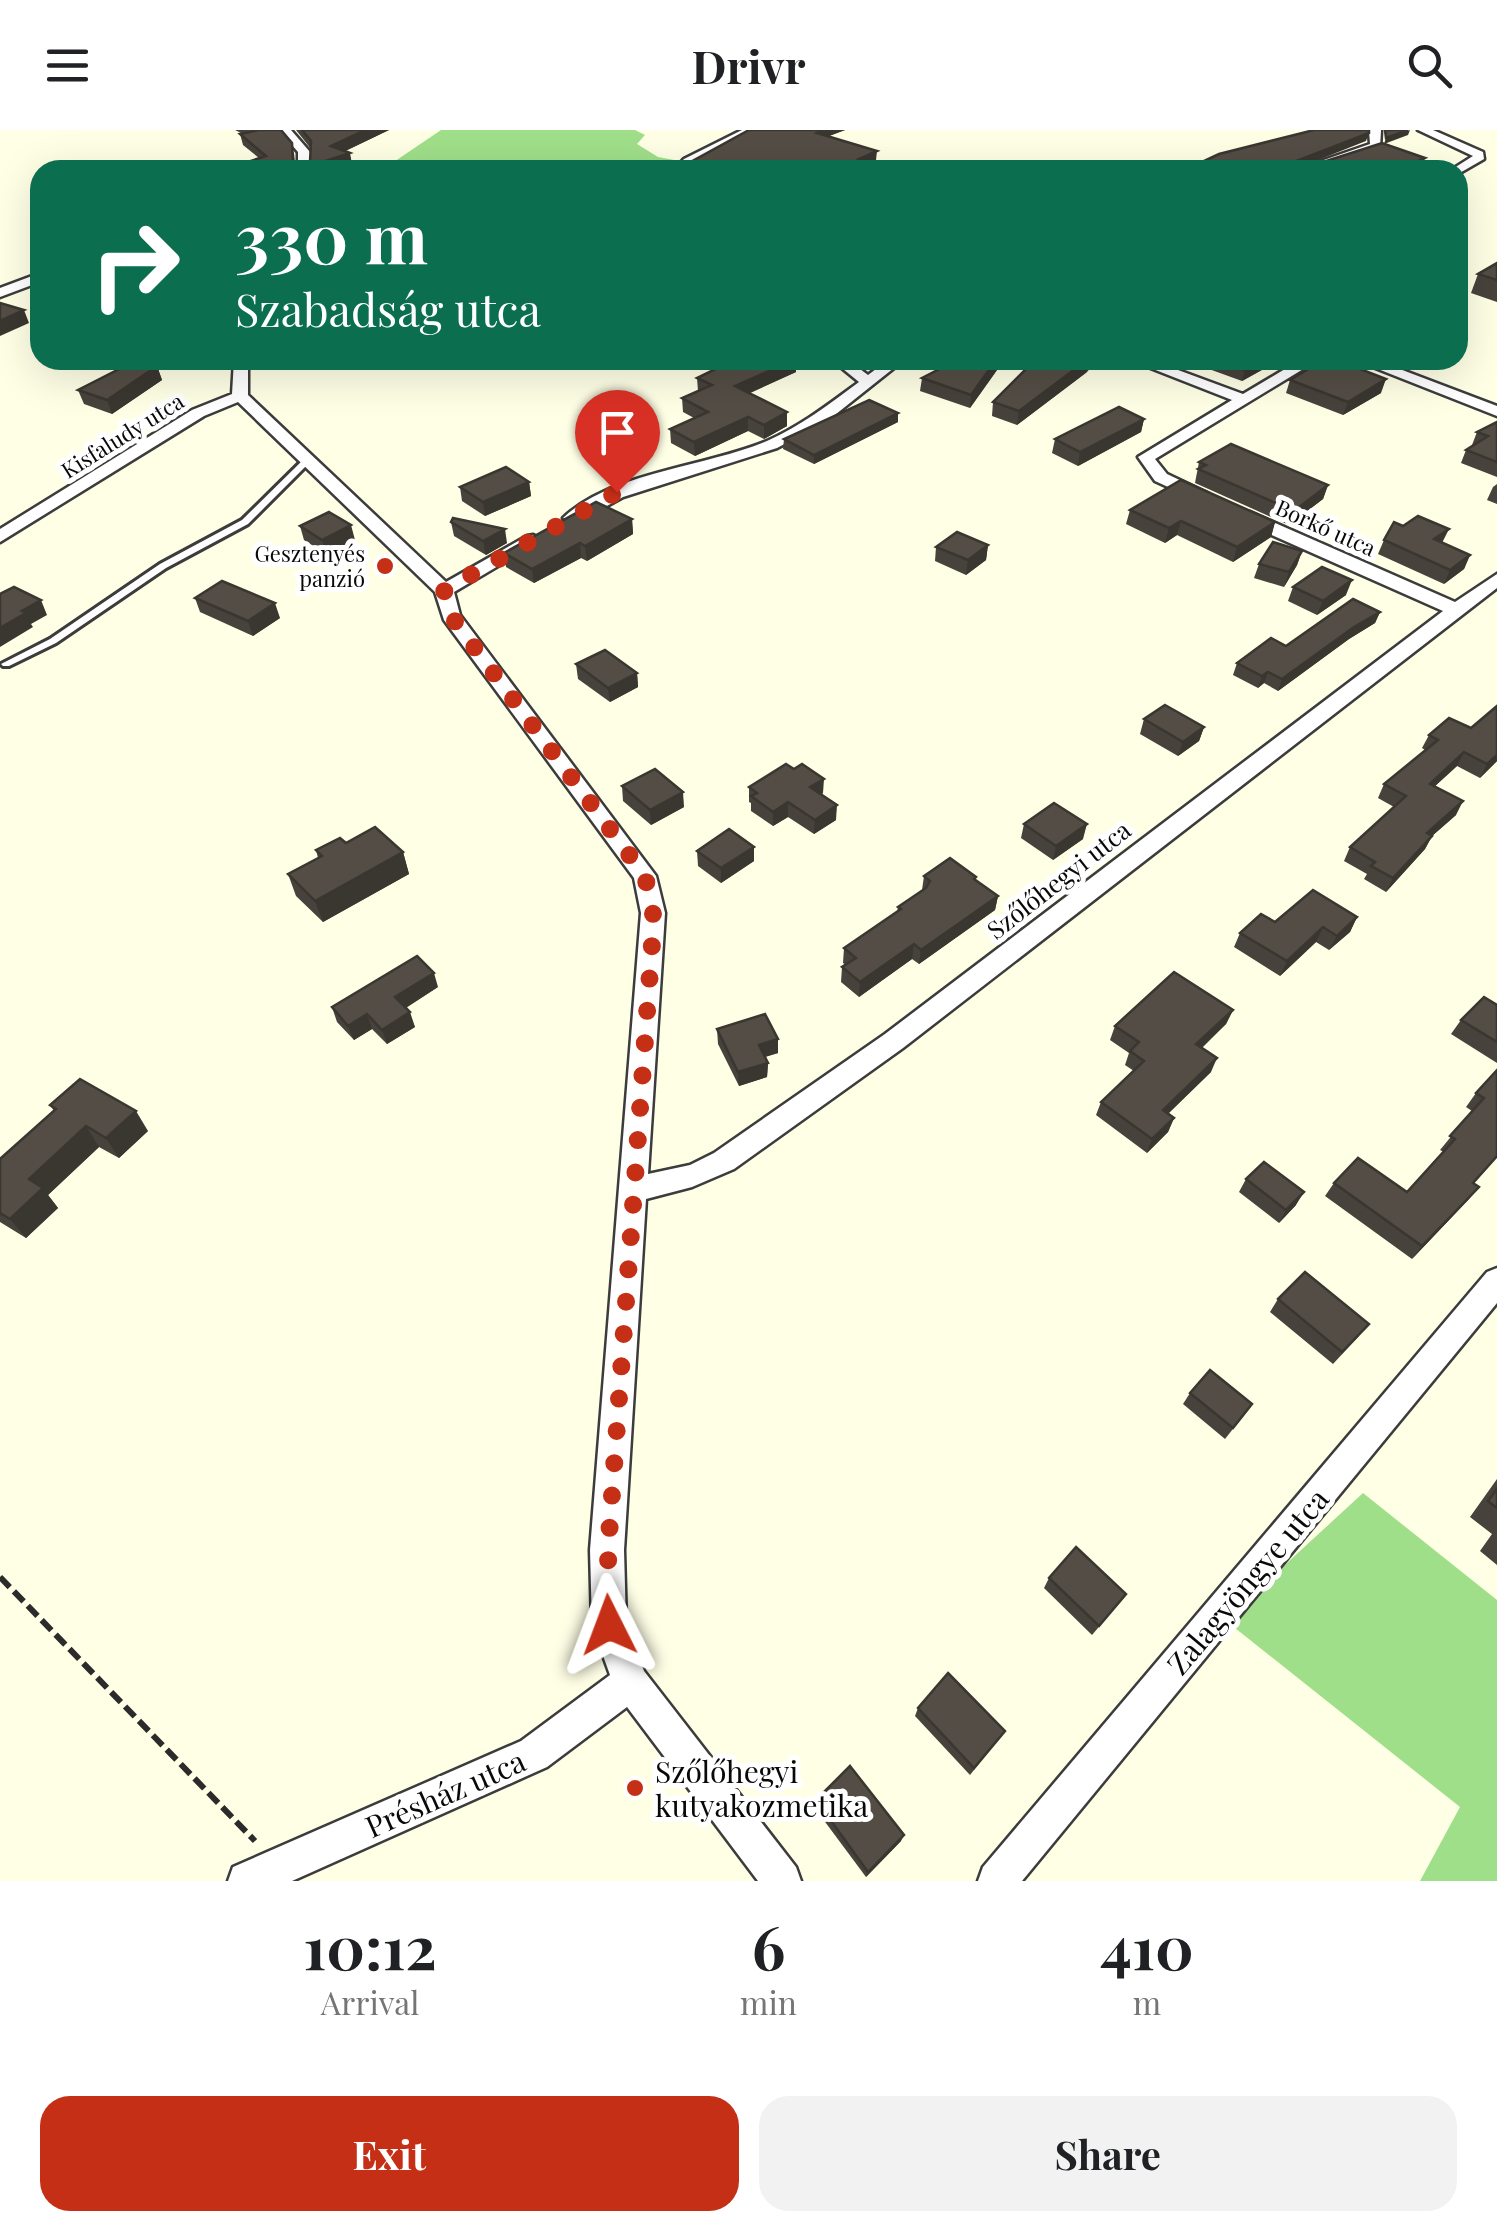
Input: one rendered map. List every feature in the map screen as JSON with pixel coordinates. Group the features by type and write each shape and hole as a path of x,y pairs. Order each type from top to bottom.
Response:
{"street":[{"path":"285,130 304,152 304,160"},
{"path":"688,160 751,130"},
{"path":"1332,160 1376,146 1375,130"},
{"path":"1424,130 1476,150 1478,159 1468,165"},
{"path":"0,293 30,281"},
{"path":"241,370 240,396 444,590 451,616 616,833 645,876 651,892 652,944 606,1586 609,1625 630,1682 782,1881"},
{"path":"852,370 868,382"},
{"path":"444,590 617,492 770,445 820,418 884,370"},
{"path":"1166,370 1246,400"},
{"path":"1212,502 1157,476 1146,464 1146,457 1151,450 1294,370"},
{"path":"1388,370 1497,411"},
{"name":"Kisfaludy utca","path":"0,537 198,413 240,396"},
{"name":"Borkő utca","path":"1230,510 1454,609"},
{"name":"Szőlőhegyi utca","path":"634,1189 706,1172 724,1162 894,1040 1497,578"},
{"name":"Zalagyöngye utca","path":"997,1881 1497,1280"},
{"name":"Présház utca","path":"264,1874 534,1754 630,1682"}],"lane":[{"path":"6,664 53,640 163,566 245,522 308,460"}],"path":[{"path":"0,1577 264,1874"}],"green space":[{"path":"441,130 635,130 645,135 637,144 658,157 674,160 397,160"},
{"path":"1363,1493 1497,1600 1497,1881 1420,1881 1460,1807 1225,1620"}],"building":[{"path":"281,130 292,143 293,160 254,160 266,156 240,134"},
{"path":"302,130 365,130 331,146 350,153 329,160 310,160 311,141"},
{"path":"749,130 824,130 817,133 877,151 859,159 862,160 694,160"},
{"path":"1314,130 1369,130 1299,160 1206,160"},
{"path":"1385,130 1408,130 1386,138"},
{"path":"1382,143 1425,158 1420,160 1329,160"},
{"path":"1497,263 1497,280 1478,274"},
{"path":"0,303 24,310 0,321"},
{"path":"117,370 151,370 107,400 78,390"},
{"path":"714,370 771,370 735,386 787,412 764,425 748,417 694,442 670,429 708,412 682,398 712,385 697,378"},
{"path":"938,370 989,370 971,395 922,378"},
{"path":"1025,370 1074,370 1019,411 993,402"},
{"path":"1307,370 1363,370 1386,379 1348,402 1290,380"},
{"path":"869,400 898,413 814,455 784,439"},
{"path":"1119,407 1144,419 1080,452 1055,439"},
{"path":"1497,422 1497,462 1466,450 1488,436 1477,432"},
{"path":"1231,444 1328,485 1294,511 1198,469 1206,465 1199,462"},
{"path":"506,467 529,482 483,502 460,487"},
{"path":"1181,480 1275,522 1237,547 1181,521 1169,528 1130,510"},
{"path":"596,502 632,519 585,546 580,543 532,569 504,553"},
{"path":"329,512 351,525 322,540 300,526"},
{"path":"1418,516 1449,529 1434,539 1470,555 1450,570 1384,540 1394,522 1403,526"},
{"path":"453,518 505,529 483,541 451,522"},
{"path":"957,532 988,545 968,560 936,547"},
{"path":"1273,542 1302,551 1289,572 1259,564"},
{"path":"1322,567 1352,580 1323,601 1293,587"},
{"path":"222,581 275,603 248,621 195,598"},
{"path":"14,587 41,600 0,628 0,594"},
{"path":"1353,599 1380,612 1282,679 1268,672 1262,676 1237,663 1271,638 1286,646"},
{"path":"605,650 637,673 608,688 576,664"},
{"path":"1165,705 1204,727 1183,742 1144,719"},
{"path":"1497,706 1497,755 1487,764 1464,752 1430,784 1463,801 1427,833 1432,836 1393,878 1371,866 1375,862 1350,847 1406,796 1384,784 1438,740 1429,735 1449,718 1471,728"},
{"path":"786,764 794,769 802,764 824,779 810,787 837,805 815,820 788,802 773,812 751,796 757,793 749,787"},
{"path":"655,769 683,792 650,810 622,786"},
{"path":"1054,803 1087,824 1056,846 1024,824"},
{"path":"375,827 403,852 315,901 288,874 322,856 316,850 340,838 346,843"},
{"path":"729,829 754,847 721,868 697,851"},
{"path":"950,858 998,896 921,950 914,944 860,982 842,967 856,958 844,948 926,888 930,881 924,876"},
{"path":"1313,890 1357,917 1337,936 1323,927 1287,961 1240,933 1261,914 1275,922"},
{"path":"417,956 434,973 395,997 410,1012 382,1030 367,1014 348,1026 332,1007"},
{"path":"1174,972 1233,1010 1196,1044 1217,1058 1163,1110 1174,1118 1152,1139 1101,1102 1144,1061 1130,1051 1139,1042 1115,1026"},
{"path":"1484,997 1497,1005 1497,1042 1461,1020"},
{"path":"765,1014 778,1039 759,1045 768,1063 738,1072 717,1029"},
{"path":"1497,1070 1497,1156 1473,1183 1479,1187 1422,1246 1334,1183 1358,1158 1407,1192 1455,1139 1450,1136 1484,1098 1476,1093"},
{"path":"80,1079 136,1111 106,1138 86,1126 29,1179 43,1188 10,1219 0,1213 0,1159 56,1109 50,1105"},
{"path":"1264,1162 1304,1192 1286,1210 1246,1179"},
{"path":"1305,1272 1369,1324 1342,1352 1278,1299"},
{"path":"1210,1370 1252,1404 1233,1428 1190,1393"},
{"path":"1497,1489 1497,1508 1488,1501"},
{"path":"1076,1547 1126,1594 1099,1626 1049,1578"},
{"path":"948,1673 1005,1731 974,1768 918,1708"},
{"path":"850,1766 904,1835 868,1872 816,1800"}],"place":[{"name":"Gesztenyés panzió","path":"385,566"},
{"name":"Szőlőhegyi kutyakozmetika","path":"635,1788"}],"route":[{"path":"609,1625 608,1550 652,944 651,892 645,876 616,833 451,616 444,590 617,492"}]}
